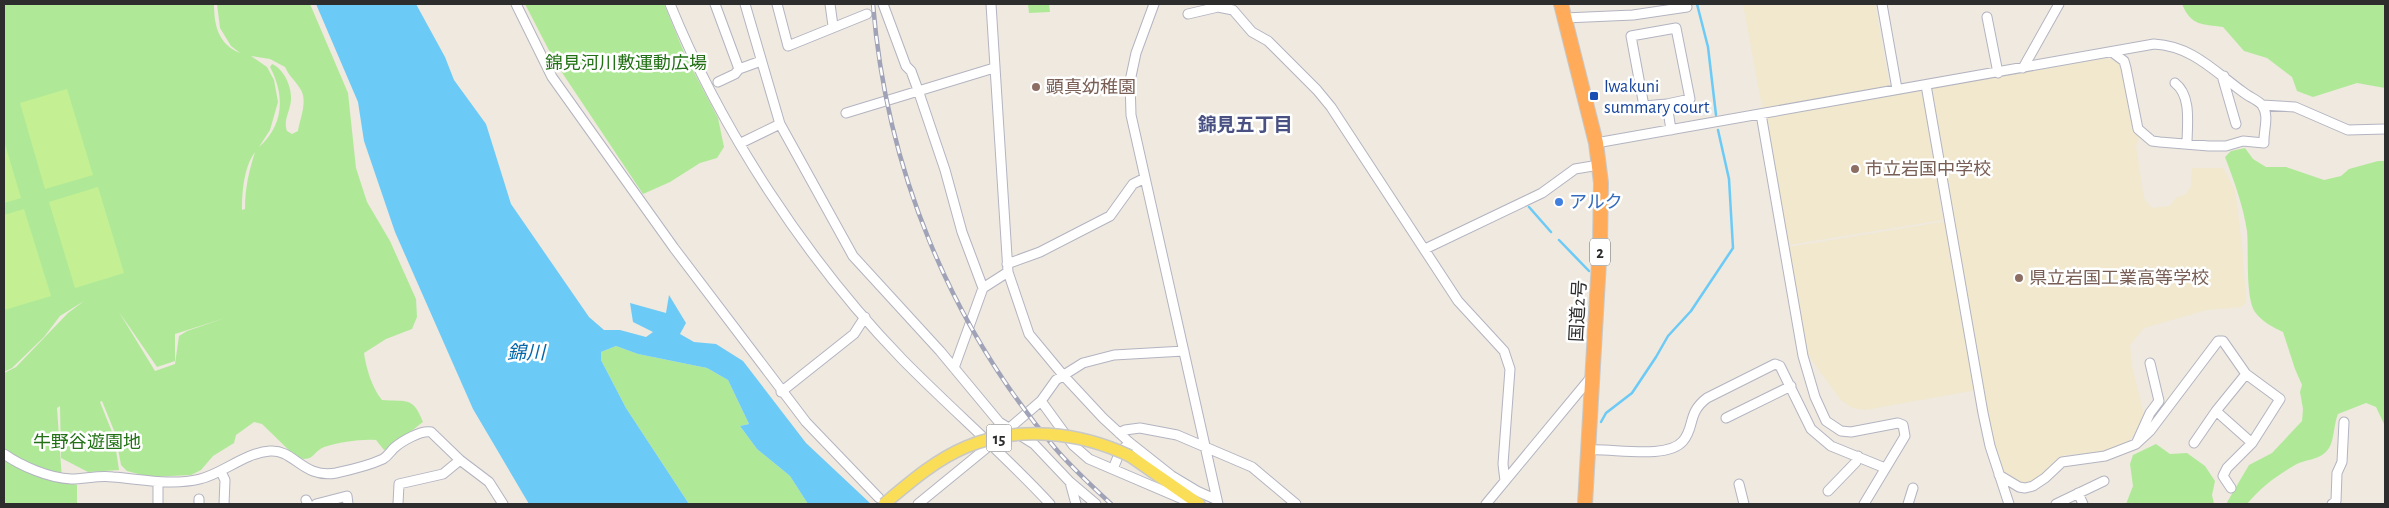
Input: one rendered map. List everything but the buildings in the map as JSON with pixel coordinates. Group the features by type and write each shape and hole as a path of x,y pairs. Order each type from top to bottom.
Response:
{"highway":[{"name":"国道2号","path":"1562,4 1596,143 1599,165 1601,212 1594,374 1585,504"}],"main road":[{"name":"15","path":"882,501 933,464 966,447 992,439 1044,434 1091,440 1130,456 1199,504"}],"street":[{"path":"516,4 552,77 674,248 781,392 806,422 882,501"},
{"path":"670,4 690,52 741,143 798,234 865,317 902,358 1050,504"},
{"path":"715,4 740,69"},
{"path":"745,4 780,124 853,256 954,368 999,422 1034,444 1070,482 1096,504"},
{"path":"778,4 788,46 833,26 867,14"},
{"path":"830,4 833,26"},
{"path":"883,4 906,66 911,71 918,90 945,170 962,232 983,288"},
{"path":"991,4 1008,268 1030,334 1037,346 1119,434 1172,476 1218,502"},
{"path":"1154,4 1136,53 1130,81 1131,115 1218,502"},
{"path":"1882,4 1897,89"},
{"path":"2023,68 2059,4"},
{"path":"1188,14 1218,7 1233,10 1252,32 1268,40 1317,90 1331,107 1458,301 1504,351 1510,369 1503,464 1505,481"},
{"path":"1565,18 1633,15 1687,7"},
{"path":"1987,17 1998,72"},
{"path":"1676,28 1690,100 1667,104 1644,106 1631,36 1676,28"},
{"path":"1596,143 2148,45 2162,45 2200,58 2262,105 2295,107 2348,130 2385,129"},
{"path":"2112,52 2124,60 2138,130 2152,141 2226,146 2243,141 2264,142 2263,130 2266,119 2262,105"},
{"path":"718,82 735,74 740,69 761,61"},
{"path":"846,113 994,68"},
{"path":"2224,76 2222,79 2236,124"},
{"path":"2175,83 2182,88 2186,102 2187,144"},
{"path":"1926,85 1983,413 1999,475 2009,504"},
{"path":"1667,104 1671,130"},
{"path":"1761,114 1808,379 1826,421 1832,426 1851,432 1898,423 1903,425 1905,436 1864,504"},
{"path":"741,143 780,124"},
{"path":"1425,248 1542,193 1575,169 1599,165"},
{"path":"954,368 983,288 1008,268 1110,216 1133,184 1146,178"},
{"path":"781,392 854,334 865,317"},
{"path":"1999,475 2019,487 2034,486 2062,462 2105,456 2136,444 2150,431 2218,341 2223,340 2246,374 2280,399 2252,443 2227,468 2224,476 2231,488"},
{"path":"918,504 1041,401 1056,380 1063,375 1096,358 1133,353 1184,351"},
{"path":"2136,444 2150,413 2159,401 2150,363"},
{"path":"1589,450 1606,448 1644,452 1674,447 1683,442 1687,435 1692,414 1698,404 1775,364 1780,366 1811,429 1826,443 1885,468"},
{"path":"1486,504 1594,374"},
{"path":"2194,442 2246,374"},
{"path":"1726,418 1791,386"},
{"path":"1041,401 1073,444 1089,459 1194,504"},
{"path":"2216,411 2252,443"},
{"path":"2332,504 2336,500 2337,472 2342,462 2344,422"},
{"path":"1119,434 1125,430 1140,428 1177,435 1252,466 1296,504"},
{"path":"4,454 12,460 48,475 69,479 108,476 158,482 197,480 221,472 250,456 270,451 278,451 288,455 306,469 326,474 381,460 401,444 426,431 431,432 460,460 489,482 503,504"},
{"path":"1113,469 1119,454 1129,442"},
{"path":"1828,491 1856,462 1858,456"},
{"path":"398,504 399,484 443,474 460,460"},
{"path":"221,472 225,480 224,504"},
{"path":"2056,504 2104,481"},
{"path":"158,482 158,504"},
{"path":"1070,482 1076,504"},
{"path":"1739,484 1744,504"},
{"path":"1908,504 1913,488"},
{"path":"2078,493 2083,504"},
{"path":"316,504 347,496 348,504"}],"shaded area":[{"name":"市立岩国中学校","path":"1743,4 1875,4 1889,83 1889,95 1918,90 1923,94 1943,220 1788,245 1765,107 1762,107"},
{"name":"県立岩国工業高等学校","path":"2107,58 2118,62 2123,69 2134,132 2140,136 2136,146 2143,192 2145,200 2152,208 2170,206 2176,198 2186,194 2191,186 2192,168 2223,168 2235,190 2243,254 2246,302 2242,307 2207,310 2144,328 2130,345 2132,366 2144,415 2132,438 2122,446 2105,453 2063,455 2033,481 2024,484 2017,482 2004,472 1998,460 1982,389 1865,410 1852,408 1841,400 1808,355 1789,247 1953,220 1931,88"}],"green space":[{"name":"牛野谷遊園地","path":"4,4 214,4 216,26 222,39 233,49 240,53 231,46 220,28 217,4 310,4 348,93 356,168 367,202 390,241 416,299 417,317 412,329 386,339 364,353 368,371 372,384 382,400 403,401 412,404 423,422 384,450 376,440 357,440 324,447 310,458 303,459 297,458 262,424 254,422 236,435 234,443 213,456 201,470 191,475 150,477 127,471 121,465 115,433 102,401 100,402 114,437 119,470 88,472 61,458 60,406 57,408 62,480 77,485 77,504 4,504 4,373 16,367 68,313 84,301 60,316 44,337 12,368 4,372","holes":["251,56 270,59 285,67 302,92 304,103 298,131 292,134 287,131 286,127 291,100 290,90 284,74 272,64 270,67 278,88 280,109 273,129 259,147 270,130 278,102 274,80 267,67","255,152 248,180 245,209 242,210 244,180 251,158","119,312 157,367 175,361 175,334 225,318 187,331 179,336 175,364 155,371"]},
{"name":"錦見河川敷運動広場","path":"525,4 664,4 686,57 718,118 724,147 717,158 700,163 670,182 643,194 555,62"},
{"path":"1028,4 1049,4 1050,12 1029,13"},
{"path":"2182,4 2385,4 2385,88 2357,83 2313,97 2297,91 2292,77 2267,58 2244,51 2223,27 2198,23 2193,20"},
{"path":"67,89 93,175 45,189 20,103"},
{"path":"4,141 21,198 4,203"},
{"path":"2245,148 2253,159 2266,167 2286,167 2324,180 2341,176 2349,169 2378,161 2385,161 2385,426 2376,407 2366,403 2338,414 2332,441 2329,448 2322,455 2295,465 2281,473 2263,487 2247,504 2226,504 2249,465 2272,453 2302,421 2303,409 2300,392 2302,385 2283,332 2272,326 2255,312 2250,296 2247,231 2238,193 2225,157 2231,151"},
{"path":"98,187 124,273 75,288 49,202"},
{"path":"24,209 51,296 4,310 4,215"},
{"path":"616,346 638,354 707,368 728,380 749,424 740,426 757,449 790,476 808,504 689,504 626,408 601,360 601,352"},
{"path":"2156,444 2170,454 2187,453 2205,466 2215,481 2212,495 2214,504 2126,504 2133,486 2130,464 2133,455"}],"water":[{"name":"錦川","path":"316,4 416,4 445,57 454,80 486,124 511,204 589,317 604,330 620,330 646,337 653,332 633,322 630,303 666,313 669,295 686,323 680,334 694,342 716,344 743,361 806,443 871,504 808,504 790,476 757,449 740,426 749,424 728,380 707,368 638,354 616,346 601,352 601,360 626,408 689,504 529,504 473,409 395,232 364,141 358,102"}],"waterway":[{"path":"1697,4 1708,47 1716,115"},
{"path":"1601,422 1606,413 1632,393 1668,336 1691,311 1733,248 1729,179 1718,130"},
{"path":"1529,207 1551,232"},
{"path":"1559,240 1589,271"}],"railway":[{"path":"873,4 880,65 892,125 908,183 929,240 954,296 984,349 1017,400 1055,448 1111,504"}],"place":[{"name":"顕真幼稚園","path":"1036,87"},
{"name":"Iwakuni summary court","path":"1594,96"},
{"name":"市立岩国中学校","path":"1855,169"},
{"name":"アルク","path":"1559,202"},
{"name":"県立岩国工業高等学校","path":"2019,278"}],"district":[{"name":"錦見五丁目","path":"1245,124"}]}
